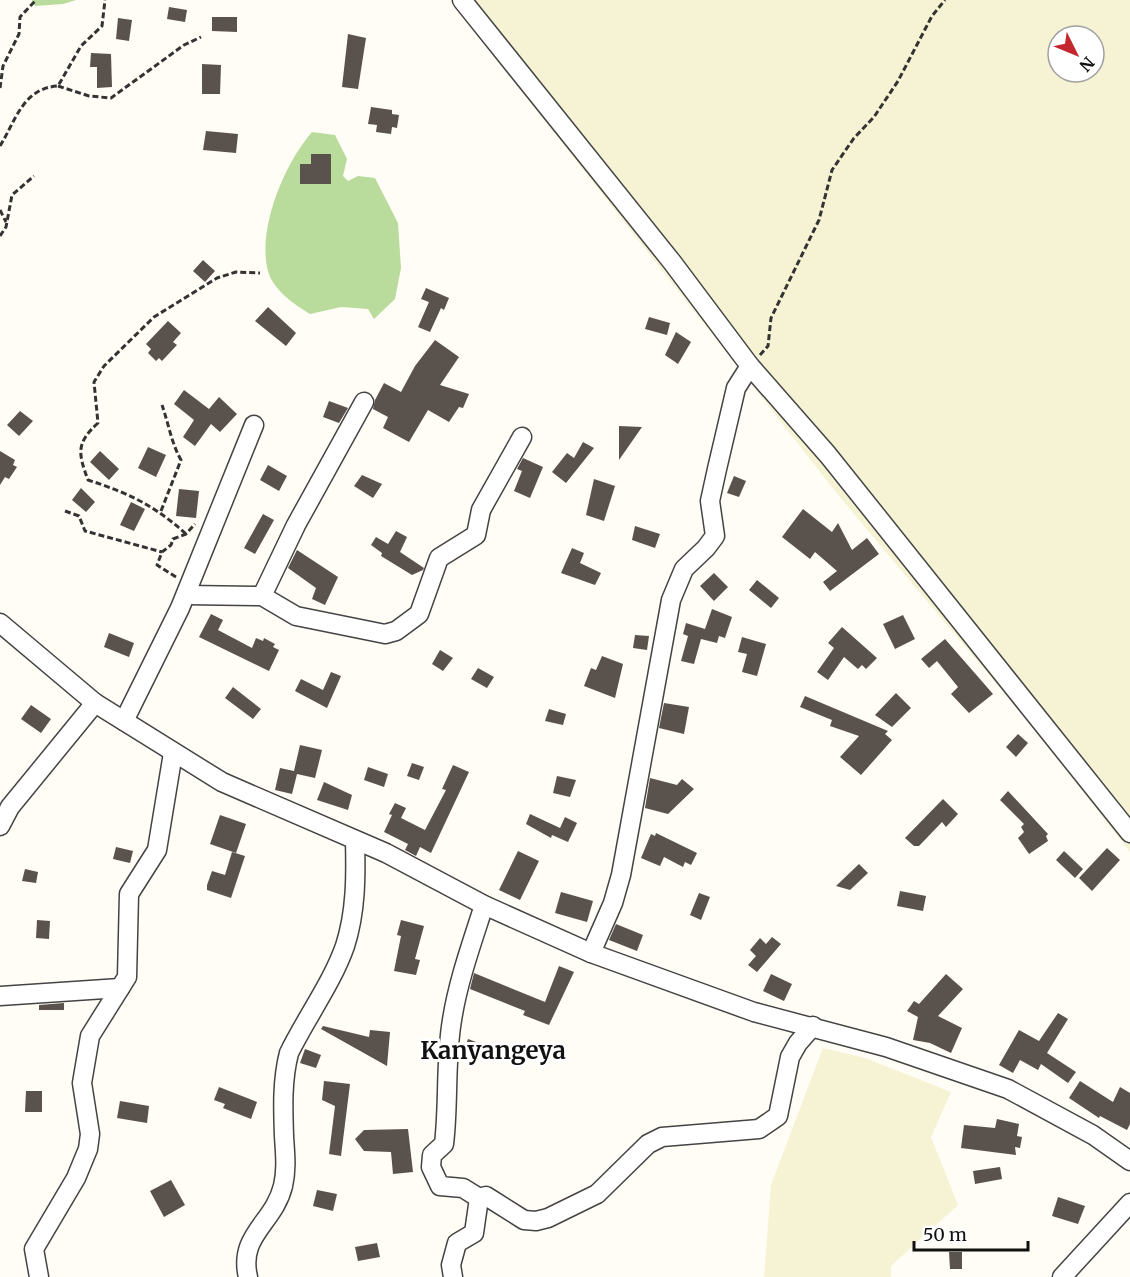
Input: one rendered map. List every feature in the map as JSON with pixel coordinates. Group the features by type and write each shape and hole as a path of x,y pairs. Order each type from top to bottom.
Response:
{"street":[{"path":"462,0 672,262 750,366 850,482 1130,833"},
{"path":"591,953 621,875 671,600 684,569 715,536 710,501 736,388 750,366"},
{"path":"262,596 296,525 364,402"},
{"path":"124,721 188,588 254,424"},
{"path":"188,588 262,596 296,616 385,634 396,631 422,609 439,558 476,535 481,510 522,437"},
{"path":"0,623 95,703 222,782 413,866 484,905 591,953 754,1012 886,1047 1008,1089 1093,1136 1130,1161"},
{"path":"0,826 10,807 95,703"},
{"path":"39,1277 34,1249 76,1178 88,1149 89,1126 82,1083 90,1036 120,988 129,967 127,946 129,894 157,850 173,753"},
{"path":"248,1277 245,1265 247,1250 254,1234 277,1203 285,1177 284,1072 289,1053 344,948 352,920 356,876 355,840"},
{"path":"484,905 459,983 452,1020 444,1144 432,1155 430,1167 440,1186 463,1188 479,1198 486,1196 524,1220 536,1221 597,1194 648,1144 662,1137 759,1128 778,1116 790,1057 798,1043 813,1026"},
{"path":"0,996 120,988"},
{"path":"453,1277 451,1265 457,1243 474,1233 479,1198"},
{"path":"1062,1277 1130,1203"}],"path":[{"path":"0,88 3,66 19,34 20,17 36,0"},
{"path":"58,86 81,46 102,26 105,0"},
{"path":"750,366 768,346 771,318 819,220 832,170 886,99 932,16 945,0"},
{"path":"0,146 30,95 46,87 58,86 89,96 111,98 184,45 201,37"},
{"path":"0,236 7,223 12,195 33,176"},
{"path":"0,210 7,223"},
{"path":"186,534 161,511 123,491 88,480 79,456 84,436 98,423 94,382 104,366 154,317 185,296 217,278 236,272 260,273"},
{"path":"161,511 181,460 171,441 169,424 162,405"},
{"path":"188,588 157,566 162,552 171,545 173,538 186,534 210,510 221,507"},
{"path":"65,511 79,516 85,531 162,552"}],"shaded area":[{"path":"450,0 1130,0 1130,852 1025,718 839,496"},
{"path":"823,1048 865,1058 951,1092 931,1137 958,1205 891,1266 891,1277 764,1277 771,1185"}],"green space":[{"path":"32,0 76,0 63,4 35,6"},
{"path":"312,132 335,135 347,159 343,176 348,181 358,176 375,178 398,223 401,268 395,299 374,319 368,309 341,307 310,314 280,291 268,271 266,236 275,198 292,161"}],"building":[{"path":"169,7 187,10 185,22 167,19"},
{"path":"212,17 237,17 237,32 212,31"},
{"path":"118,18 132,20 129,41 116,39"},
{"path":"348,34 366,38 358,89 342,87"},
{"path":"91,53 111,54 112,87 97,88 97,67 90,67"},
{"path":"202,64 221,65 220,94 202,94"},
{"path":"371,107 392,110 392,114 399,115 397,128 392,127 391,134 376,132 377,125 368,124"},
{"path":"206,131 238,134 236,153 203,150"},
{"path":"311,154 331,154 331,184 300,184 300,164 311,164"},
{"path":"203,260 215,271 205,282 193,271"},
{"path":"426,288 449,298 444,310 441,308 430,332 418,327 429,302 421,299"},
{"path":"268,307 296,333 286,346 255,321"},
{"path":"649,317 670,323 667,335 645,329"},
{"path":"168,321 181,333 173,342 177,345 162,361 159,358 156,361 148,353 151,349 146,344"},
{"path":"676,332 691,342 678,364 665,355"},
{"path":"435,340 459,357 440,385 469,394 463,408 459,407 449,422 428,410 409,442 383,428 388,417 373,409 375,400 384,383 401,392 415,366"},
{"path":"184,390 209,409 219,397 237,414 220,432 211,424 195,446 183,437 194,420 174,404"},
{"path":"329,401 348,408 339,423 323,417"},
{"path":"20,411 33,421 19,436 7,425"},
{"path":"619,426 642,427 619,460"},
{"path":"583,442 594,448 566,483 552,472 567,453 574,458"},
{"path":"148,447 166,455 156,477 138,468"},
{"path":"0,451 15,460 13,465 17,467 9,479 5,477 0,485"},
{"path":"100,451 119,469 109,480 90,462"},
{"path":"523,458 543,467 530,498 514,491 522,471 517,469"},
{"path":"268,465 287,476 279,491 260,480"},
{"path":"362,475 382,484 373,498 354,486"},
{"path":"734,476 746,481 739,497 727,493"},
{"path":"594,479 615,486 604,521 586,515"},
{"path":"81,488 95,502 86,512 72,500"},
{"path":"179,489 199,491 196,518 176,516"},
{"path":"131,502 145,509 134,531 120,525"},
{"path":"803,509 832,532 838,523 852,550 867,538 879,554 830,591 823,582 837,571 815,552 810,559 782,537"},
{"path":"263,514 274,520 255,554 244,548"},
{"path":"635,526 660,534 655,548 632,540"},
{"path":"396,531 407,537 400,552 424,568 423,570 412,575 381,556 382,553 371,545 376,537 388,544"},
{"path":"572,548 584,553 580,563 601,573 595,585 561,573"},
{"path":"297,550 338,577 325,605 312,599 316,588 288,568"},
{"path":"714,573 728,587 714,601 700,586"},
{"path":"757,580 779,598 771,608 749,590"},
{"path":"712,609 732,617 725,638 719,636 717,643 701,639 694,664 681,661 688,636 683,634 686,623 705,629"},
{"path":"211,614 223,620 218,630 252,648 256,638 263,641 264,638 275,644 273,647 279,650 269,671 199,637"},
{"path":"903,615 915,639 895,649 883,624"},
{"path":"842,627 877,658 866,669 862,665 858,669 844,657 828,680 817,672 834,648 828,643"},
{"path":"109,633 134,643 129,657 104,647"},
{"path":"635,635 649,636 647,650 633,648"},
{"path":"742,637 766,644 757,676 742,672 747,654 738,652"},
{"path":"945,639 993,694 969,713 951,694 958,687 937,661 929,668 921,659"},
{"path":"440,650 453,658 443,671 432,664"},
{"path":"602,656 623,664 615,698 584,686 591,668 596,670"},
{"path":"478,668 494,677 487,688 471,679"},
{"path":"331,672 341,676 327,708 295,691 301,679 323,690"},
{"path":"233,687 261,709 253,719 225,698"},
{"path":"896,693 911,708 892,727 875,715"},
{"path":"805,696 888,731 885,734 892,740 861,775 840,757 859,736 830,726 832,720 800,707"},
{"path":"664,703 689,707 684,734 659,728"},
{"path":"31,705 51,719 41,733 21,719"},
{"path":"549,709 566,714 563,725 545,721"},
{"path":"1018,734 1028,743 1016,757 1006,747"},
{"path":"300,745 322,750 315,778 297,774 292,794 275,790 280,768 294,771"},
{"path":"412,763 424,767 419,780 407,776"},
{"path":"453,765 469,772 431,853 420,847 416,856 405,850 408,844 384,832 392,815 389,814 395,803 406,808 401,818 425,830 446,790 442,789"},
{"path":"368,767 388,774 384,787 364,780"},
{"path":"557,776 576,780 570,797 553,793"},
{"path":"650,778 677,785 682,779 694,789 668,814 645,808"},
{"path":"324,782 352,795 348,810 317,800"},
{"path":"1008,791 1048,834 1046,836 1048,841 1029,854 1018,838 1024,832 1021,827 1024,824 1000,800"},
{"path":"943,799 958,814 946,827 942,822 919,846 914,846 905,838"},
{"path":"530,814 560,828 565,817 577,823 568,842 552,835 551,838 526,824"},
{"path":"220,815 246,824 236,853 210,844"},
{"path":"656,833 697,853 691,865 685,862 683,867 664,857 660,866 641,858 651,834 655,836"},
{"path":"116,847 133,851 130,863 113,859"},
{"path":"1107,848 1120,860 1092,891 1079,878"},
{"path":"518,851 539,861 520,900 499,890"},
{"path":"1064,851 1083,869 1075,878 1056,860"},
{"path":"232,852 245,856 231,898 207,890 207,885 212,871 225,875"},
{"path":"859,864 868,873 850,890 836,886"},
{"path":"25,869 38,872 36,883 22,881"},
{"path":"900,891 926,896 923,911 897,906"},
{"path":"561,892 593,901 587,922 555,913"},
{"path":"699,893 710,897 701,920 690,915"},
{"path":"37,920 50,921 49,939 36,938"},
{"path":"401,920 424,926 415,959 420,960 416,975 394,971 401,936 397,935"},
{"path":"616,924 643,935 637,951 609,940"},
{"path":"772,937 781,944 757,972 748,965 756,956 750,950 760,938 766,944"},
{"path":"559,966 574,972 549,1025 523,1015 525,1011 470,989 474,973 545,1002"},
{"path":"771,974 792,984 784,1001 763,991"},
{"path":"946,974 963,989 938,1016 962,1028 951,1053 930,1043 913,1040 918,1017 907,1011 914,1001 919,1004"},
{"path":"64,1003 64,1010 39,1010 39,1005"},
{"path":"1058,1013 1068,1019 1047,1053 1076,1072 1068,1083 1041,1064 1038,1070 1020,1060 1013,1073 999,1065 1019,1030 1039,1041"},
{"path":"323,1026 369,1037 370,1030 390,1032 387,1066 321,1029"},
{"path":"468,1039 484,1045 477,1061 462,1054"},
{"path":"305,1049 321,1055 316,1068 300,1063"},
{"path":"324,1081 350,1084 341,1156 329,1154 335,1106 322,1100"},
{"path":"1080,1081 1113,1102 1120,1087 1130,1093 1130,1124 1127,1130 1100,1116 1099,1118 1069,1098"},
{"path":"219,1087 257,1102 251,1119 223,1108 225,1104 214,1100"},
{"path":"26,1091 42,1091 42,1112 25,1112"},
{"path":"120,1101 149,1106 147,1123 117,1118"},
{"path":"997,1119 1019,1124 1017,1136 1022,1137 1020,1148 1015,1147 1016,1155 961,1148 964,1125 995,1128"},
{"path":"408,1129 413,1172 393,1174 391,1152 364,1151 355,1139 364,1130"},
{"path":"1000,1167 1002,1179 975,1184 973,1171"},
{"path":"171,1180 185,1205 164,1217 150,1191"},
{"path":"317,1190 337,1194 333,1211 313,1206"},
{"path":"1058,1197 1085,1206 1078,1224 1052,1216"},
{"path":"377,1243 380,1257 358,1261 355,1247"},
{"path":"949,1252 962,1252 962,1269 950,1269"}],"district":[{"name":"Kanyangeya","path":"493,1051"}]}
